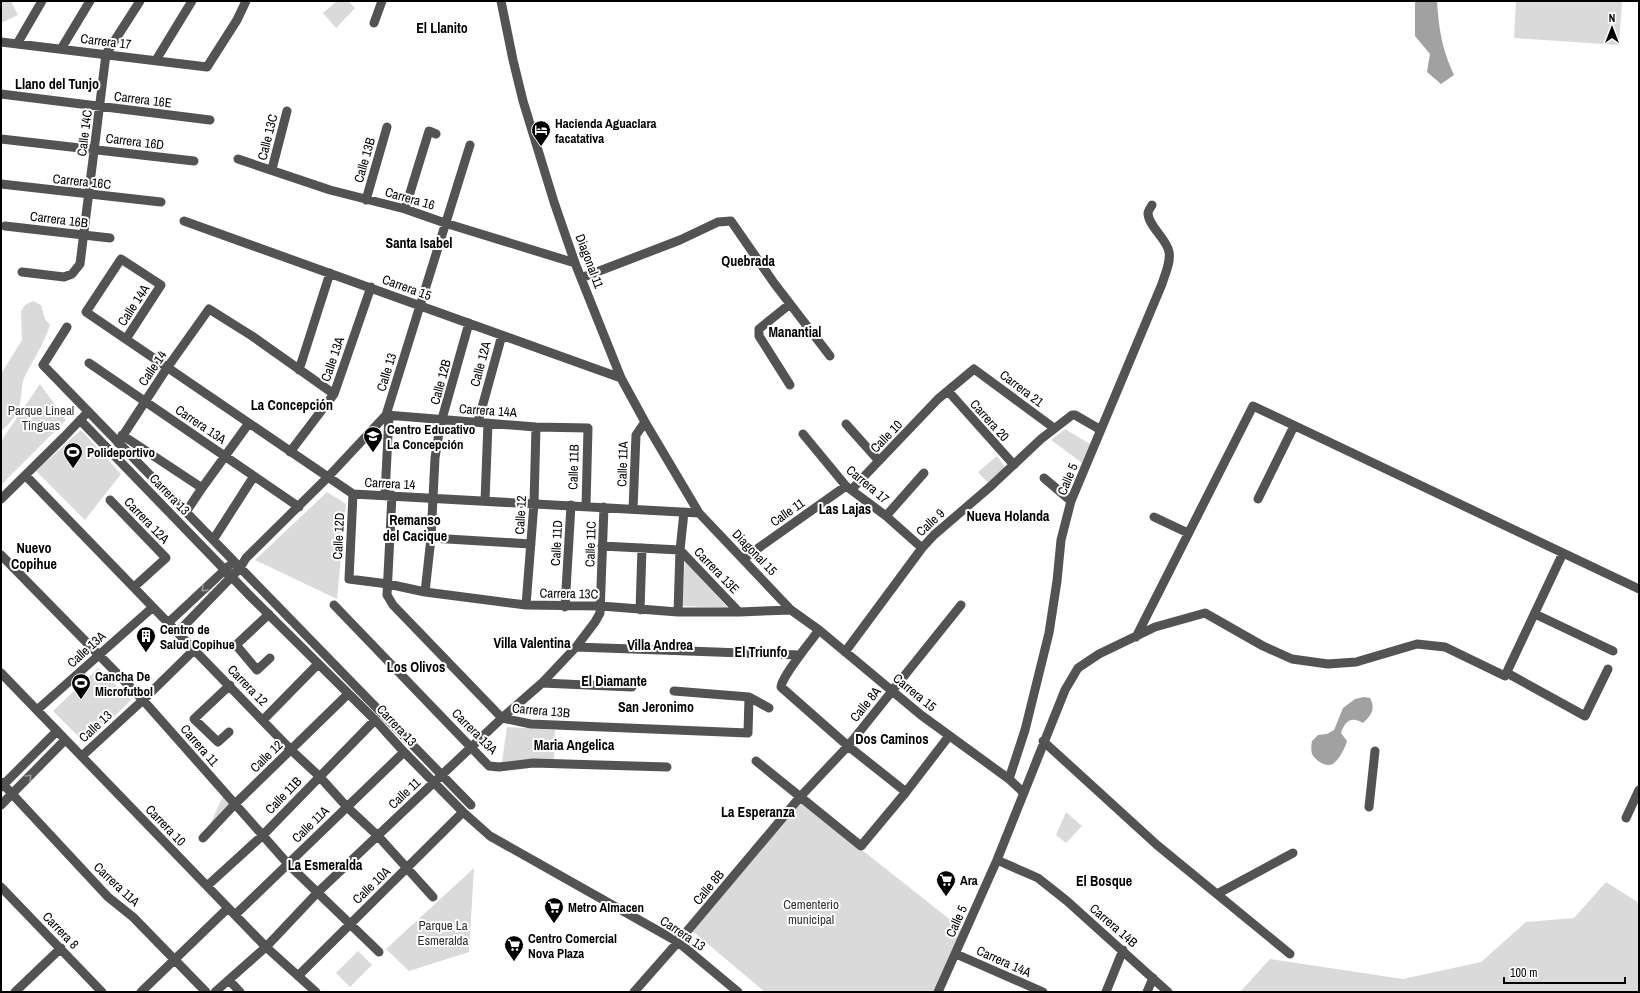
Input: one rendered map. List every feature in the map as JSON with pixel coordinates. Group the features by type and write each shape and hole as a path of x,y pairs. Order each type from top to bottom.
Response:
{"street":[{"path":"17,44 42,1"},
{"path":"61,49 90,1"},
{"name":"Calle 14C","path":"22,272 64,277 72,274 80,264 90,195 106,54 140,1"},
{"path":"156,60 192,1"},
{"name":"Carrera 17","path":"1,42 207,67 237,20 246,1"},
{"path":"374,23 382,1"},
{"name":"Diagonal 11","path":"501,1 512,60 523,101 554,202 581,278 621,378 645,422 700,513"},
{"name":"Carrera 16E","path":"1,94 210,120"},
{"name":"Calle 13C","path":"272,170 287,111"},
{"name":"Calle 13B","path":"366,200 387,127"},
{"path":"405,209 429,131 436,134"},
{"name":"Carrera 16D","path":"1,139 194,161"},
{"name":"Calle 13","path":"169,622 225,569 237,565 246,558 328,477 387,415 470,145"},
{"name":"Carrera 16","path":"238,159 330,190 405,209 445,223 575,262"},
{"name":"Carrera 16C","path":"1,184 161,202"},
{"name":"Calle 5","path":"1009,779 1025,730 1049,632 1061,540 1071,501 1167,269 1169,253 1164,242 1150,222 1148,213 1152,205"},
{"name":"Carrera 15","path":"184,221 621,378"},
{"path":"581,278 680,240 718,222 731,221 790,304 830,356"},
{"name":"Carrera 16B","path":"5,226 110,238"},
{"name":"Calle 14A","path":"86,312 121,259 161,285 126,340"},
{"path":"330,273 299,370 334,394"},
{"name":"Calle 13A","path":"290,452 334,394 371,287"},
{"path":"790,304 759,329 758,333 790,385"},
{"name":"Calle 14","path":"120,439 167,368 209,309 252,336 299,370"},
{"name":"Carrera 14","path":"86,312 352,494 700,513"},
{"name":"Calle 12B","path":"425,592 434,498 435,458 440,426 443,420 469,323"},
{"name":"Carrera 13","path":"67,327 43,366 88,412 120,439 186,512 471,805"},
{"name":"Calle 12A","path":"485,501 483,423 502,335"},
{"name":"Carrera 13A","path":"89,363 299,506"},
{"name":"Calle 10","path":"849,488 879,461 938,399 974,369"},
{"name":"Carrera 21","path":"974,369 1054,428"},
{"name":"Carrera 20","path":"948,392 1014,466"},
{"path":"1136,637 1253,406 1639,589"},
{"path":"1,499 26,476 88,412"},
{"name":"Carrera 14A","path":"387,415 536,427 588,428"},
{"name":"Carrera 13B","path":"387,415 388,584 386,595 393,605 502,718 531,724 748,733 749,697"},
{"name":"Calle 9","path":"845,652 934,534 1014,466 1040,439 1068,417 1076,415 1101,430"},
{"name":"Carrera 13","path":"80,420 318,664 375,720 434,783 490,836 678,942 738,992"},
{"name":"Calle 11A","path":"633,509 636,435 645,422"},
{"path":"186,512 249,423"},
{"path":"846,424 879,461"},
{"path":"1258,499 1294,426"},
{"name":"Calle 12","path":"526,605 534,503 536,427"},
{"name":"Calle 11B","path":"586,506 588,428"},
{"name":"Carrera 17","path":"803,434 849,488 886,516 922,548"},
{"name":"Carrera 13","path":"120,439 202,488"},
{"path":"886,516 924,473"},
{"name":"Carrera 12","path":"26,476 230,685 291,750 378,836 433,897"},
{"path":"213,540 254,476"},
{"path":"1044,478 1071,501"},
{"name":"Calle 11","path":"743,559 849,488"},
{"name":"Calle 12D","path":"349,579 352,494"},
{"name":"Carrera 12A","path":"110,500 166,558 134,588"},
{"name":"Calle 11D","path":"565,607 571,505"},
{"name":"Calle 11C","path":"601,606 604,507"},
{"path":"678,612 680,550 684,512"},
{"name":"Diagonal 15","path":"700,513 792,610"},
{"path":"1154,517 1188,533"},
{"path":"431,538 531,544"},
{"name":"Carrera 13E","path":"602,546 680,550 739,612"},
{"path":"640,610 642,548"},
{"path":"1563,553 1507,673 1585,716 1608,669"},
{"name":"Carrera 11","path":"1,556 143,700 288,864 379,952"},
{"name":"Calle 13","path":"178,632 232,576 237,565"},
{"name":"Carrera 13C","path":"349,579 388,584 425,592 526,605 565,607 601,606 678,612 792,610"},
{"name":"Carrera 13A","path":"334,605 489,766 499,767 533,763 667,767"},
{"name":"Calle 8A","path":"800,797 848,746 961,605"},
{"name":"Calle 11","path":"215,992 266,947 317,893 502,718 542,683 576,647 600,614 601,606"},
{"name":"Calle 13A","path":"37,710 153,607"},
{"name":"Carrera 15","path":"792,610 819,630 921,715 1009,779 1024,793"},
{"name":"Calle 5","path":"938,992 996,860 1024,793 1043,741 1065,690 1078,668 1099,654 1155,627 1205,613 1263,646 1292,659 1328,664 1356,662 1417,644 1445,647 1505,676 1507,673"},
{"path":"269,614 236,645 257,670 270,658"},
{"path":"1535,614 1613,651"},
{"path":"819,630 781,683 781,687 848,746 906,792"},
{"path":"576,647 800,655"},
{"name":"Calle 13","path":"82,756 143,700 195,649"},
{"path":"263,720 318,664"},
{"name":"Carrera 10","path":"1,673 266,947 316,992"},
{"path":"542,683 632,687"},
{"path":"229,732 218,742 194,719 230,685"},
{"path":"674,691 749,697 769,708"},
{"name":"Calle 12","path":"203,838 235,804 348,694"},
{"name":"Calle 11B","path":"207,886 262,836 375,720"},
{"name":"Calle 13","path":"2,784 57,732"},
{"path":"756,761 861,846 950,736"},
{"name":"Calle 13","path":"1,804 65,740"},
{"path":"1043,741 1157,845 1290,954"},
{"path":"1370,807 1375,751"},
{"name":"Calle 11A","path":"235,915 404,752"},
{"name":"Carrera 11A","path":"2,784 108,897 133,917 206,992"},
{"path":"1626,818 1639,790"},
{"name":"Calle 8B","path":"634,992 800,797"},
{"name":"Calle 10A","path":"298,976 463,812"},
{"path":"1216,894 1293,853"},
{"name":"Carrera 14B","path":"996,860 1038,878 1123,950 1168,992"},
{"name":"Carrera 8","path":"1,887 102,992"},
{"path":"141,992 228,908"},
{"path":"15,992 61,948"},
{"path":"1106,992 1123,950"},
{"name":"Carrera 14A","path":"956,954 1043,992"},
{"path":"1147,992 1153,978"},
{"path":"229,980 240,992"}],"green space":[{"path":"1,1 11,1 18,15 1,23"},
{"path":"337,1 348,1 355,8 336,28 323,13"},
{"path":"1516,1 1622,1 1619,45 1514,38"},
{"path":"33,301 41,305 45,319 50,325 42,345 24,378 19,407 10,422 1,431 1,374 22,340 21,311 25,305"},
{"name":"Parque Lineal Tinguas","path":"40,384 66,420 1,485 1,441"},
{"path":"1065,429 1090,444 1082,463 1051,440"},
{"path":"81,430 121,474 85,520 36,471"},
{"path":"997,456 1006,468 988,483 978,472"},
{"path":"327,492 346,504 337,599 255,560"},
{"path":"685,561 728,608 682,606"},
{"path":"98,668 131,700 86,744 53,711"},
{"path":"507,727 555,730 554,760 502,762"},
{"path":"223,796 231,804 210,824"},
{"name":"Cementerio municipal","path":"800,801 962,929 934,992 765,992 690,929"},
{"path":"1066,812 1082,826 1066,843 1056,835"},
{"name":"Parque La Esmeralda","path":"474,868 469,952 409,971 386,949"},
{"path":"1606,882 1639,903 1639,992 1240,992 1270,959 1403,979 1481,962 1526,922 1574,918"},
{"path":"358,951 372,965 350,987 336,973"}],"shaded area":[{"path":"1415,1 1437,1 1442,39 1454,75 1441,84 1427,72 1430,54 1415,36"},
{"path":"1364,697 1370,698 1373,706 1372,712 1368,718 1363,723 1352,720 1344,725 1341,733 1347,741 1342,753 1334,763 1328,765 1318,761 1312,754 1312,741 1318,735 1327,734 1334,730 1343,708 1355,699"}],"place":[{"name":"Hacienda Aguaclara facatativa","path":"541,147"},
{"name":"Centro Educativo La Concepción","path":"373,453"},
{"name":"Polideportivo","path":"73,469"},
{"name":"Centro de Salud Copihue","path":"146,653"},
{"name":"Cancha De Microfutbol","path":"81,700"},
{"name":"Ara","path":"946,897"},
{"name":"Metro Almacen","path":"554,924"},
{"name":"Centro Comercial Nova Plaza","path":"514,962"}],"district":[{"name":"El Llanito","path":"442,28"},
{"name":"Llano del Tunjo","path":"57,84"},
{"name":"Santa Isabel","path":"419,243"},
{"name":"Quebrada","path":"748,261"},
{"name":"Manantial","path":"795,332"},
{"name":"La Concepción","path":"292,405"},
{"name":"Las Lajas","path":"845,509"},
{"name":"Nueva Holanda","path":"1008,516"},
{"name":"Remanso del Cacique","path":"415,528"},
{"name":"Nuevo Copihue","path":"34,556"},
{"name":"Villa Valentina","path":"532,643"},
{"name":"Villa Andrea","path":"660,645"},
{"name":"El Triunfo","path":"761,652"},
{"name":"Los Olivos","path":"416,667"},
{"name":"El Diamante","path":"614,681"},
{"name":"San Jeronimo","path":"656,707"},
{"name":"Dos Caminos","path":"892,739"},
{"name":"Maria Angelica","path":"574,745"},
{"name":"La Esperanza","path":"758,812"},
{"name":"La Esmeralda","path":"325,865"},
{"name":"El Bosque","path":"1104,881"}]}
